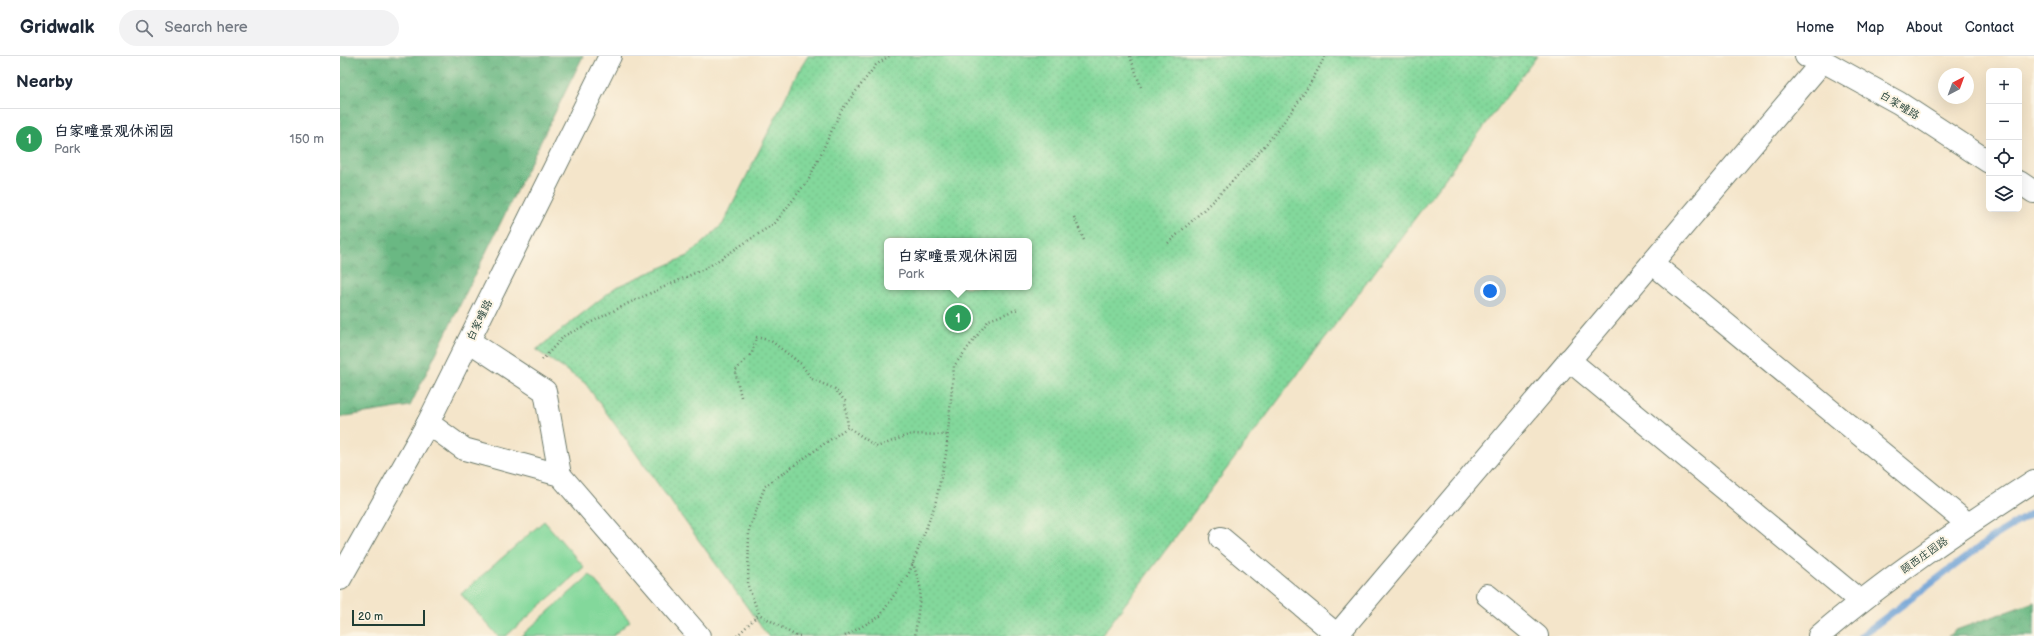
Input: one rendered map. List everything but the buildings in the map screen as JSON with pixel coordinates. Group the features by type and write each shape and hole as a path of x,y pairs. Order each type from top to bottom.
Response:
{"street":[{"name":"白家疃路","path":"340,579 428,423 610,56"},
{"name":"白家疃路","path":"1814,59 1899,103 1986,160"},
{"path":"1221,538 1336,636 1652,263 1814,59"},
{"path":"2022,184 2034,192"},
{"path":"1652,263 1968,524"},
{"path":"469,341 545,391 560,475 699,636"},
{"path":"1569,360 1860,601"},
{"path":"428,423 464,449 560,475"},
{"name":"颐西庄园路","path":"1819,636 1860,601 1968,524 2034,481"},
{"path":"1487,595 1537,636"}],"path":[{"path":"525,378 564,336 629,302 708,268 774,223 809,179 841,111 876,65 889,56"},
{"path":"1130,56 1141,87"},
{"path":"1168,244 1210,205 1265,147 1316,75 1325,56"},
{"path":"1074,217 1084,240"},
{"path":"845,636 880,616 909,573 935,505 946,454 954,366 989,320 1018,308"},
{"path":"741,397 735,371 752,353 756,337 771,341 801,364 812,379 835,389 845,401 848,427 877,447 911,434 948,435"},
{"path":"800,636 796,636 759,614 748,586 749,530 765,486 848,427"},
{"path":"913,562 921,589 915,636"},
{"path":"737,636 759,614"}],"green space":[{"path":"340,56 583,56 410,406 340,417"},
{"path":"808,56 1537,56 1101,636 768,636 585,383 536,350 616,287 688,256 723,224 798,72"},
{"path":"544,521 584,567 506,636 498,636 461,594"},
{"path":"590,575 630,621 613,636 521,636"},
{"path":"2034,602 2034,636 1948,636 1956,630"}],"waterway":[{"path":"1861,636 1993,537 2034,512"}],"place":[{"name":"白家疃景观休闲园","path":"958,318"}]}
